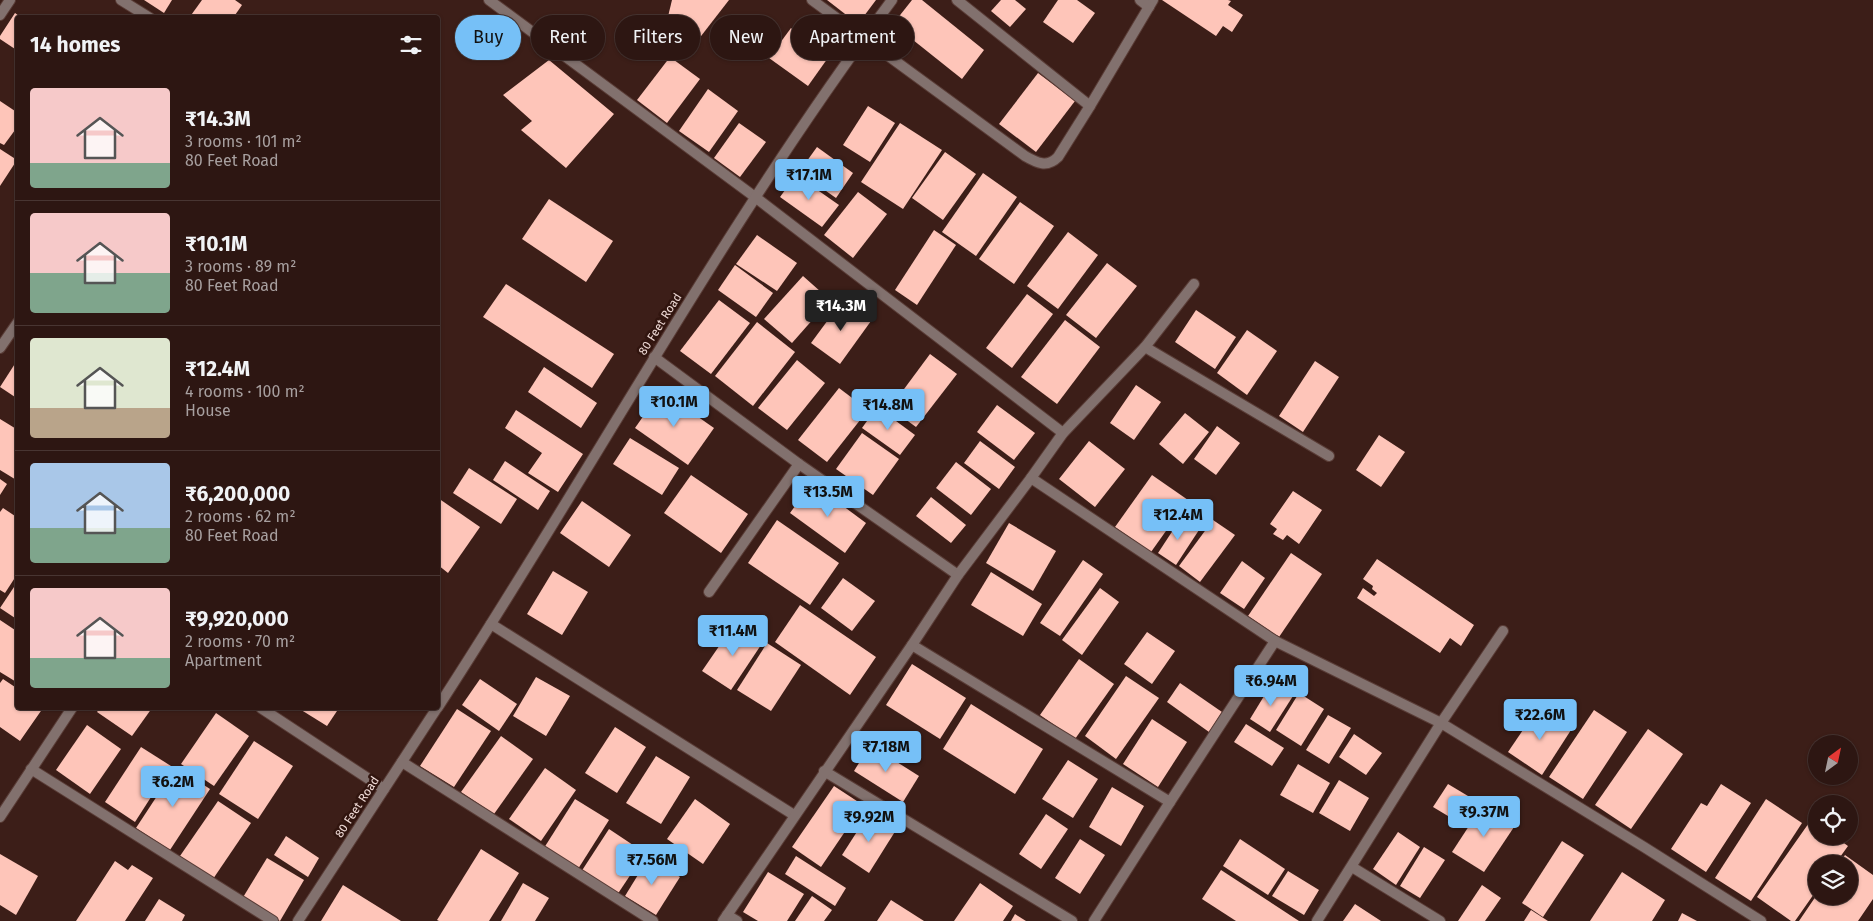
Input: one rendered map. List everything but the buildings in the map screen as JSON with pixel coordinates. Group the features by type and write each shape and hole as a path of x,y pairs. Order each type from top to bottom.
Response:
{"street":[{"path":"0,15 10,0"},
{"path":"121,0 145,15"},
{"path":"489,0 755,197 1063,433"},
{"path":"812,0 833,15"},
{"name":"80 Feet Road","path":"881,15 892,0"},
{"path":"958,0 1090,106"},
{"path":"896,60 1038,164 1052,162 1090,106 1151,3 1140,0"},
{"name":"80 Feet Road","path":"440,702 492,624 654,357 755,197 848,60"},
{"path":"737,921 725,918 958,575 1063,433 1145,347 1194,284"},
{"path":"0,348 15,326"},
{"path":"1145,347 1329,456"},
{"path":"654,357 799,464 958,575"},
{"path":"709,592 799,464"},
{"path":"1031,478 1275,641 1441,723 1644,847 1760,921"},
{"path":"492,624 794,815"},
{"path":"1318,921 1441,723 1503,630"},
{"path":"1094,921 1275,641"},
{"path":"912,645 1170,802"},
{"path":"0,817 71,710"},
{"path":"264,710 384,789"},
{"name":"80 Feet Road","path":"298,921 435,710"},
{"path":"402,762 653,921"},
{"path":"31,769 273,921"},
{"path":"824,772 1072,921"},
{"path":"1352,867 1440,921"}]}
